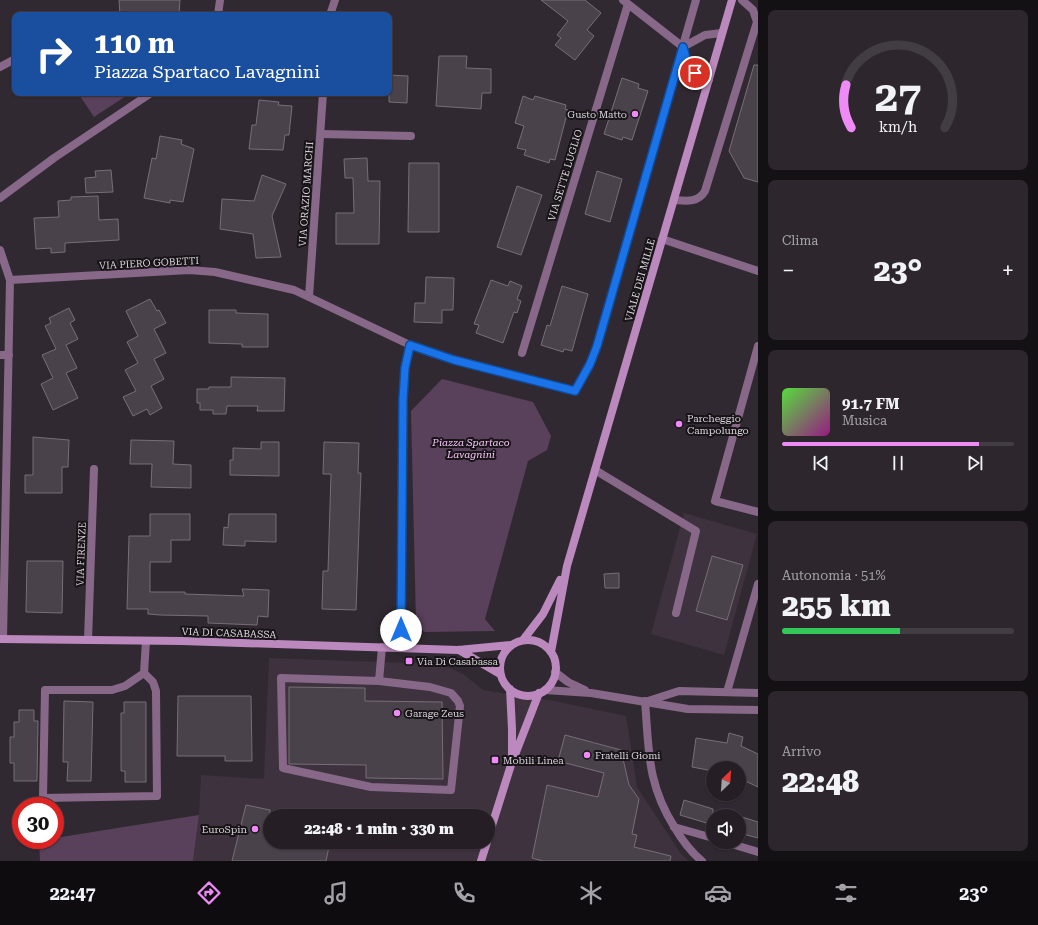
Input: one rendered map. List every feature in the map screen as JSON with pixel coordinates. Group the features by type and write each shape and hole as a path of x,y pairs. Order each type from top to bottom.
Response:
{"main road":[{"name":"VIALE DEI MILLE","path":"555,672 554,659 551,652 567,566 732,0"},
{"name":"VIALE DEI MILLE","path":"511,645 523,640 543,614 567,566"},
{"name":"VIA DI CASABASSA","path":"2,639 146,641 458,650 511,645"},
{"path":"523,640 539,642 551,652"},
{"path":"511,645 501,658 500,674 510,690 512,730 511,765"},
{"name":"VIA DI CASABASSA","path":"458,650 500,674"},
{"path":"495,816 511,765 542,692 550,685 555,672"},
{"path":"510,690 524,695 542,692"},
{"path":"481,861 485,849"}],"street":[{"path":"218,12 220,0"},
{"path":"331,12 335,0"},
{"path":"309,296 410,345 454,360 575,391 590,364 597,346 696,0"},
{"path":"674,200 691,201 699,198 705,191 757,22 753,10 742,0"},
{"path":"626,2 683,47 685,58 692,71 709,80"},
{"name":"VIA SETTE LUGLIO","path":"522,353 626,2"},
{"path":"683,47 705,35 722,33"},
{"path":"0,67 12,61"},
{"path":"0,198 54,158 147,96"},
{"name":"VIA ORAZIO MARCHI","path":"309,296 323,96"},
{"path":"320,134 411,136"},
{"path":"662,240 758,271"},
{"path":"0,250 10,280 2,639"},
{"name":"VIA PIERO GOBETTI","path":"10,280 173,270 202,270 283,287 309,296"},
{"path":"401,648 403,399 405,368 410,345"},
{"path":"758,346 715,500 758,512"},
{"path":"0,355 9,355"},
{"name":"VIA FIRENZE","path":"88,640 94,469"},
{"path":"595,470 696,531 676,613"},
{"path":"727,692 758,584"},
{"path":"144,673 125,686 112,690 45,690 43,798 157,796 156,691 153,682 144,673 146,641"},
{"path":"379,681 382,647"},
{"path":"555,672 568,682 591,693"},
{"path":"281,678 379,681 437,688 451,693 458,701 459,711 451,790 371,787 282,768 281,678"},
{"path":"645,702 679,691 758,693"},
{"path":"542,692 591,693 626,700 688,709 758,710"},
{"path":"645,702 648,753 654,786 674,827 688,847 702,861"},
{"path":"674,827 706,836"},
{"path":"746,848 758,852"}],"shaded area":[{"path":"684,513 757,534 724,655 651,634"},
{"path":"269,658 435,664 445,666 463,674 483,690 554,701 626,716 637,787 681,854 689,861 193,861 199,815 201,775 264,779"}],"green space":[{"path":"80,96 126,96 94,117"},
{"name":"Piazza Spartaco Lavagnini","path":"442,379 533,402 551,436 547,450 528,461 485,619 495,631 424,632 416,622 411,411"},
{"path":"199,815 193,861 40,861 39,849 64,849 64,837"}],"building":[{"path":"119,0 180,0 179,12 120,12"},
{"path":"541,0 585,0 601,13 587,30 594,36 575,60 555,45 561,38 557,35 568,21"},
{"path":"439,56 467,56 466,68 491,69 491,93 482,93 481,109 436,106"},
{"path":"754,65 758,65 758,182 744,178 729,151"},
{"path":"392,75 408,76 407,103 389,102 389,96 392,96"},
{"path":"622,78 639,84 638,88 648,91 632,140 623,137 622,140 604,134"},
{"path":"523,96 533,100 535,96 566,105 565,109 568,110 555,160 550,159 549,163 524,155 526,150 517,148 524,126 515,123"},
{"path":"259,100 279,102 278,105 292,106 289,135 285,135 283,150 249,149 252,125 256,125"},
{"path":"160,136 182,140 181,144 194,149 183,202 170,200 170,203 144,198 152,158 156,159"},
{"path":"367,158 368,181 380,181 379,244 336,244 336,213 354,213 353,178 345,178 344,159"},
{"path":"409,163 439,163 439,232 408,232"},
{"path":"111,170 113,192 86,193 85,178 96,177 95,171"},
{"path":"597,171 622,179 610,222 585,214"},
{"path":"262,175 286,184 272,216 281,257 256,258 253,234 220,229 222,199 254,201"},
{"path":"517,186 542,195 521,255 497,247"},
{"path":"98,196 99,220 118,219 119,240 65,243 65,252 51,253 51,248 36,249 34,218 59,217 58,201 71,200 71,197"},
{"path":"426,277 454,278 453,310 442,310 442,323 414,322 415,303 425,303"},
{"path":"491,280 508,286 510,281 522,286 517,299 521,301 517,313 514,312 503,343 476,333 479,325 474,324"},
{"path":"562,286 588,294 572,351 564,349 563,352 541,345 547,325 550,326"},
{"path":"150,299 157,311 159,310 166,323 154,329 166,353 154,359 164,379 151,386 162,408 150,415 147,409 133,416 123,397 136,391 125,370 138,363 127,342 138,336 126,311"},
{"path":"69,308 75,320 70,323 78,339 66,345 77,368 66,373 78,398 53,410 41,384 53,378 42,355 56,349 45,326 51,323 49,318"},
{"path":"209,310 236,310 236,313 268,314 268,347 242,347 242,344 209,343"},
{"path":"231,377 285,378 284,411 257,411 258,406 227,406 226,414 213,414 213,410 200,410 200,403 197,403 197,389 209,389 209,387 231,387"},
{"path":"33,437 69,440 68,467 62,467 62,493 25,493 25,475 33,475"},
{"path":"131,440 174,441 173,464 191,465 191,488 151,487 152,464 130,464"},
{"path":"261,442 279,442 279,476 230,475 230,460 233,460 233,448 261,449"},
{"path":"324,442 359,443 358,473 361,473 356,610 322,609 323,571 328,571 331,474 323,474"},
{"path":"150,514 190,514 190,540 171,540 171,562 150,562 150,592 185,592 185,594 244,596 242,589 269,590 268,617 258,616 257,625 208,623 208,616 148,614 148,609 127,609 129,536 150,536"},
{"path":"229,514 276,514 276,542 245,541 245,546 223,545 224,527 228,528"},
{"path":"712,556 743,565 727,620 696,611"},
{"path":"27,561 63,561 62,613 26,612"},
{"path":"619,573 619,588 605,588 604,574"},
{"path":"289,687 365,688 365,701 442,702 443,779 366,778 366,765 289,764"},
{"path":"178,696 251,696 252,761 225,761 225,756 177,756"},
{"path":"64,701 93,702 91,781 67,781 68,762 63,762"},
{"path":"124,702 146,702 146,782 125,782 125,771 121,771 121,713 124,713"},
{"path":"19,710 34,710 34,721 38,721 37,781 14,781 14,763 10,763 10,737 14,737 14,722 19,722"},
{"path":"729,733 743,737 741,746 758,754 758,787 746,781 746,761 706,761 706,770 692,767 696,738 727,743"},
{"path":"565,735 621,750 629,785 639,799 632,834 637,835 634,847 671,856 670,861 543,861 532,858 547,785 598,797 604,773 558,761"},
{"path":"684,800 713,809 706,809 706,823 680,815"},
{"name":"EuroSpin","path":"246,805 265,809 263,809 263,849 329,849 326,861 232,861"},
{"path":"746,818 758,822 758,838 746,835"}],"place":[{"name":"Gusto Matto","path":"635,114"},
{"name":"Parcheggio Campolungo","path":"679,424"},
{"name":"Via Di Casabassa","path":"409,661"},
{"name":"Garage Zeus","path":"397,713"},
{"name":"Fratelli Giomi","path":"587,755"},
{"name":"Mobili Linea","path":"495,760"},
{"name":"EuroSpin","path":"255,829"}],"route":[{"path":"401,630 403,399 405,368 410,345 434,354 503,374 575,391 590,364 597,346 683,47 685,58 690,68 695,73"}]}
